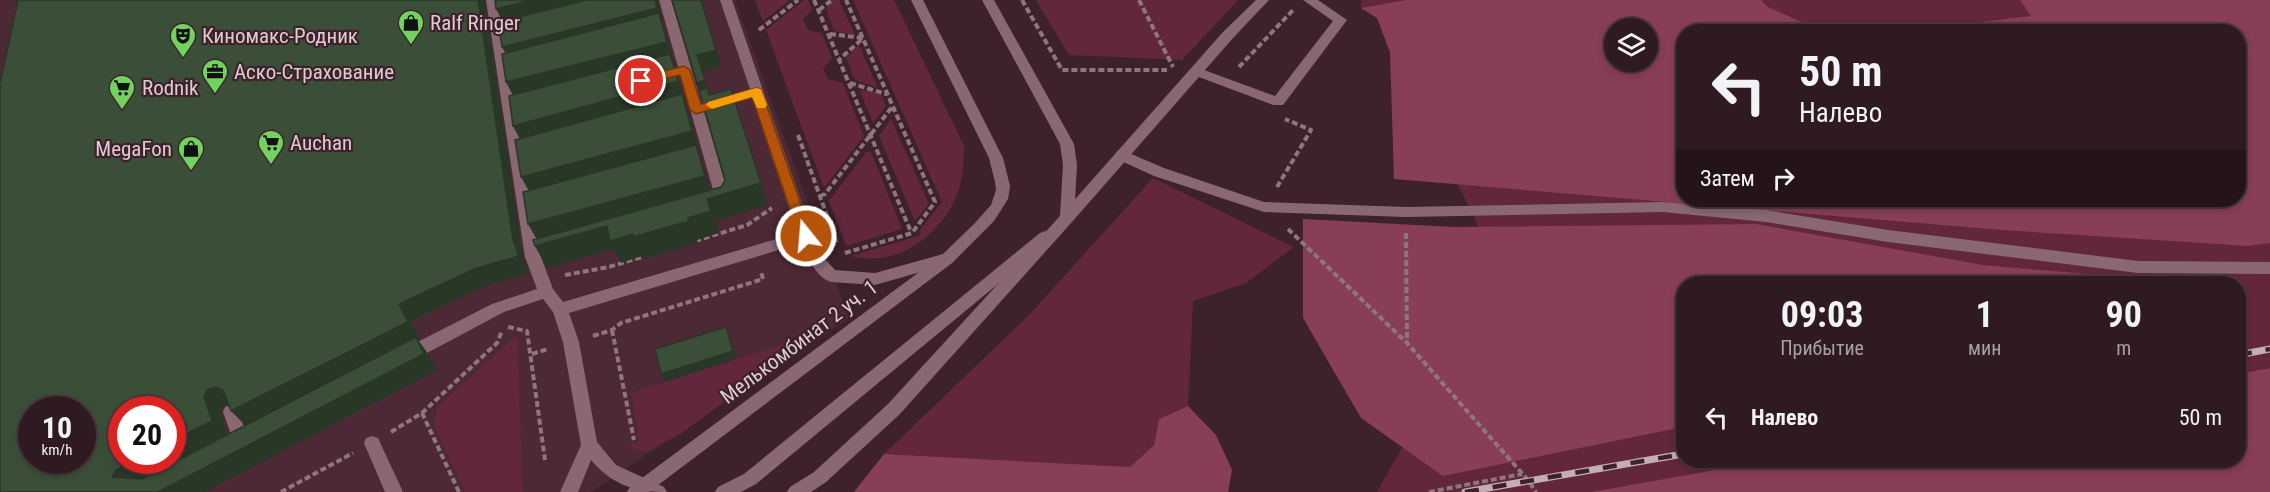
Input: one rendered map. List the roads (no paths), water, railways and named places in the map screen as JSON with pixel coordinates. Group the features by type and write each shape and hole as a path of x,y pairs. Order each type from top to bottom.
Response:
{"street":[{"path":"492,0 503,33 543,286 561,309 571,342 589,445 610,471 646,490"},
{"path":"665,0 668,30 704,160 724,203 702,209"},
{"path":"726,0 806,236 818,262 831,276 875,279 947,259"},
{"name":"Мелькомбинат 2 уч. 1","path":"646,490 947,259 985,224 1003,194 1002,179 996,158 917,0"},
{"path":"724,492 750,479 1067,218 1070,165 1067,144 988,0"},
{"path":"796,492 820,477 894,409 1196,71 1263,0"},
{"path":"1196,71 1278,102 1341,20 1309,0"},
{"path":"691,111 756,92"},
{"path":"1122,155 1159,172 1264,207 1406,212 1663,207 1766,216 1888,236 2138,267 2270,268"},
{"path":"561,309 806,236"},
{"path":"395,362 543,286"},
{"path":"221,452 246,439 231,412"},
{"path":"372,443 394,492"},
{"path":"569,492 589,445"}],"railway":[{"path":"2246,354 2270,349"},
{"path":"1465,492 1676,455"}],"place":[{"name":"Ralf Ringer","path":"411,46"},
{"name":"Киномакс-Родник","path":"183,59"},
{"name":"Аско-Страхование","path":"215,95"},
{"name":"Rodnik","path":"122,111"},
{"name":"Auchan","path":"271,166"},
{"name":"MegaFon","path":"191,172"}]}
